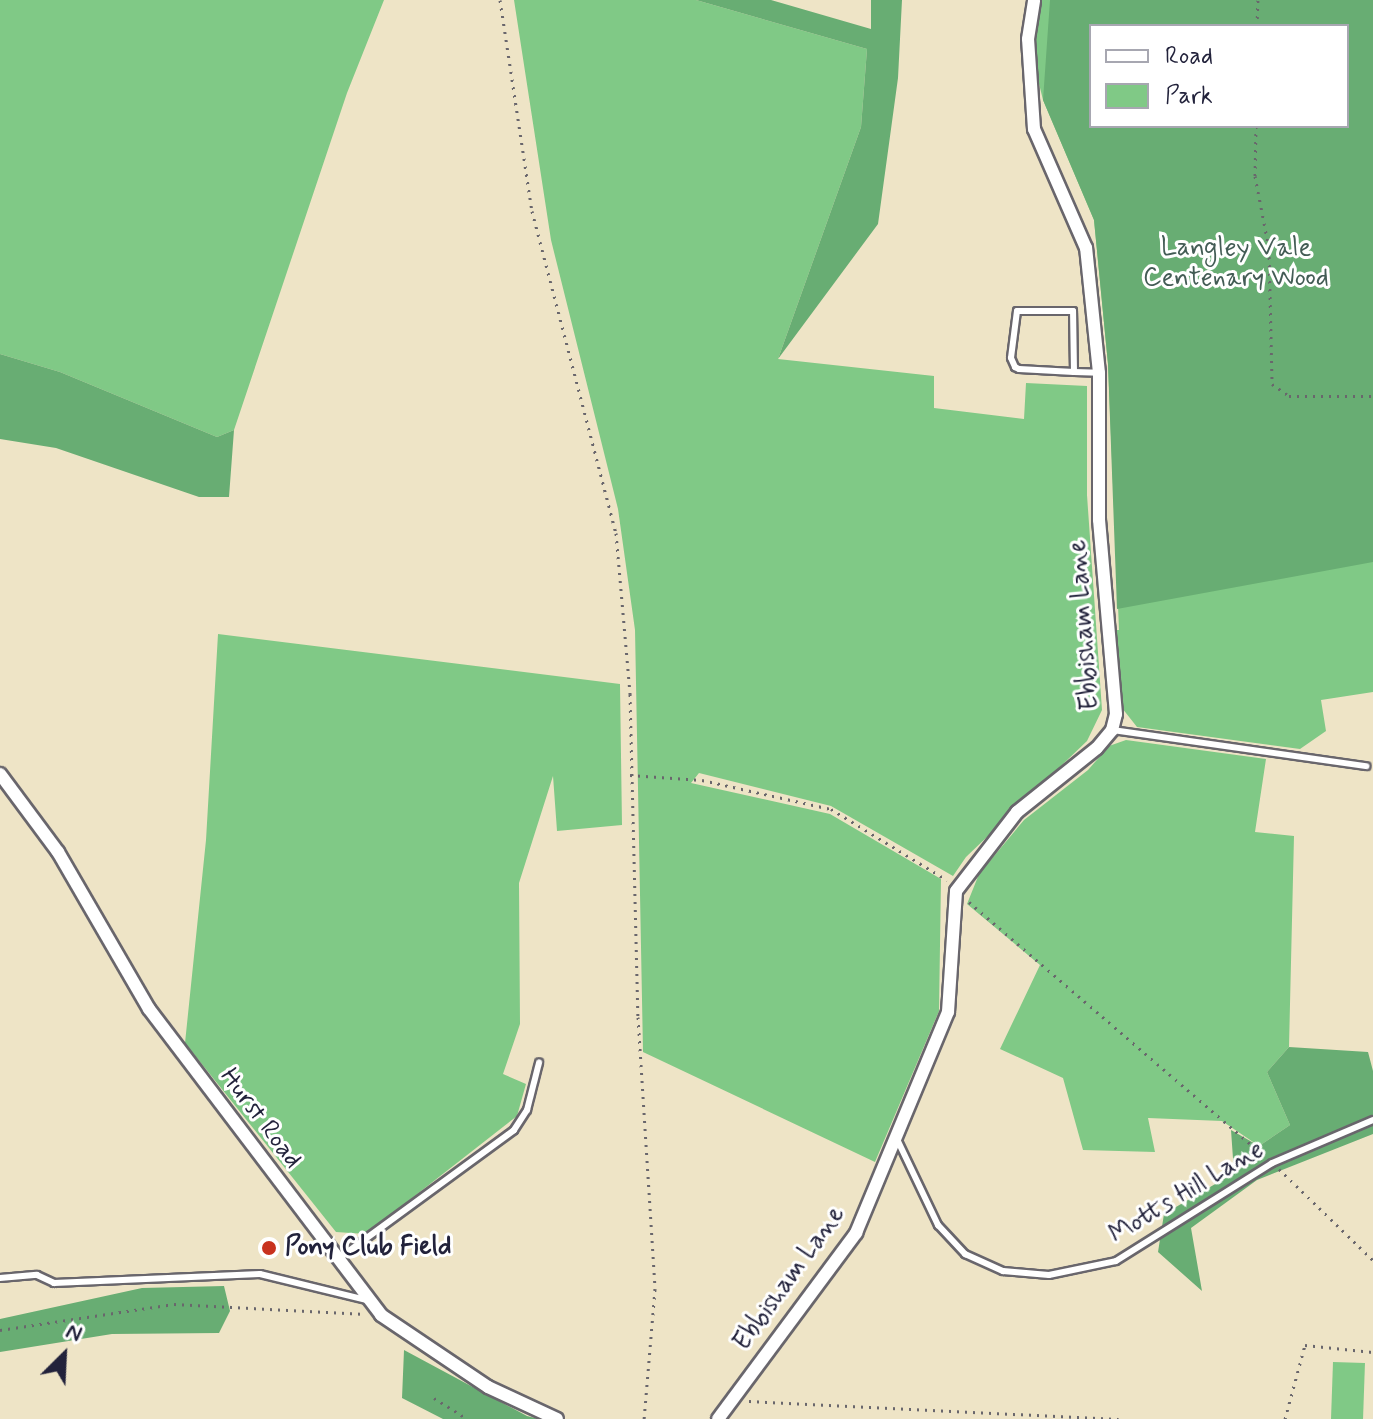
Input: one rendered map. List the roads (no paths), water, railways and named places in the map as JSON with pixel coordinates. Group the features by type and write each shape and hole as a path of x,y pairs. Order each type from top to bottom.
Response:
{"street":[{"name":"Ebbisham Lane","path":"718,1419 856,1233 948,1012 956,891 1017,812 1112,730 1116,714 1099,520 1099,373 1086,248 1034,129 1028,39 1034,0"},
{"name":"Hurst Road","path":"0,774 58,852 149,1009 381,1315 488,1387 557,1419"}],"lane":[{"path":"1074,372 1073,311 1017,311 1011,358 1015,367 1074,372 1099,373"},
{"path":"1112,730 1366,766"},
{"path":"338,1259 514,1130 527,1110 539,1063"},
{"name":"Motts Hill Lane","path":"896,1137 938,1225 965,1254 1003,1271 1049,1275 1116,1261 1272,1163 1373,1120"},
{"path":"0,1278 37,1275 54,1283 260,1274 370,1301"}],"place":[{"name":"Pony Club Field","path":"269,1248"}],"park label":[{"name":"Langley Vale Centenary Wood","path":"1236,264"}]}
